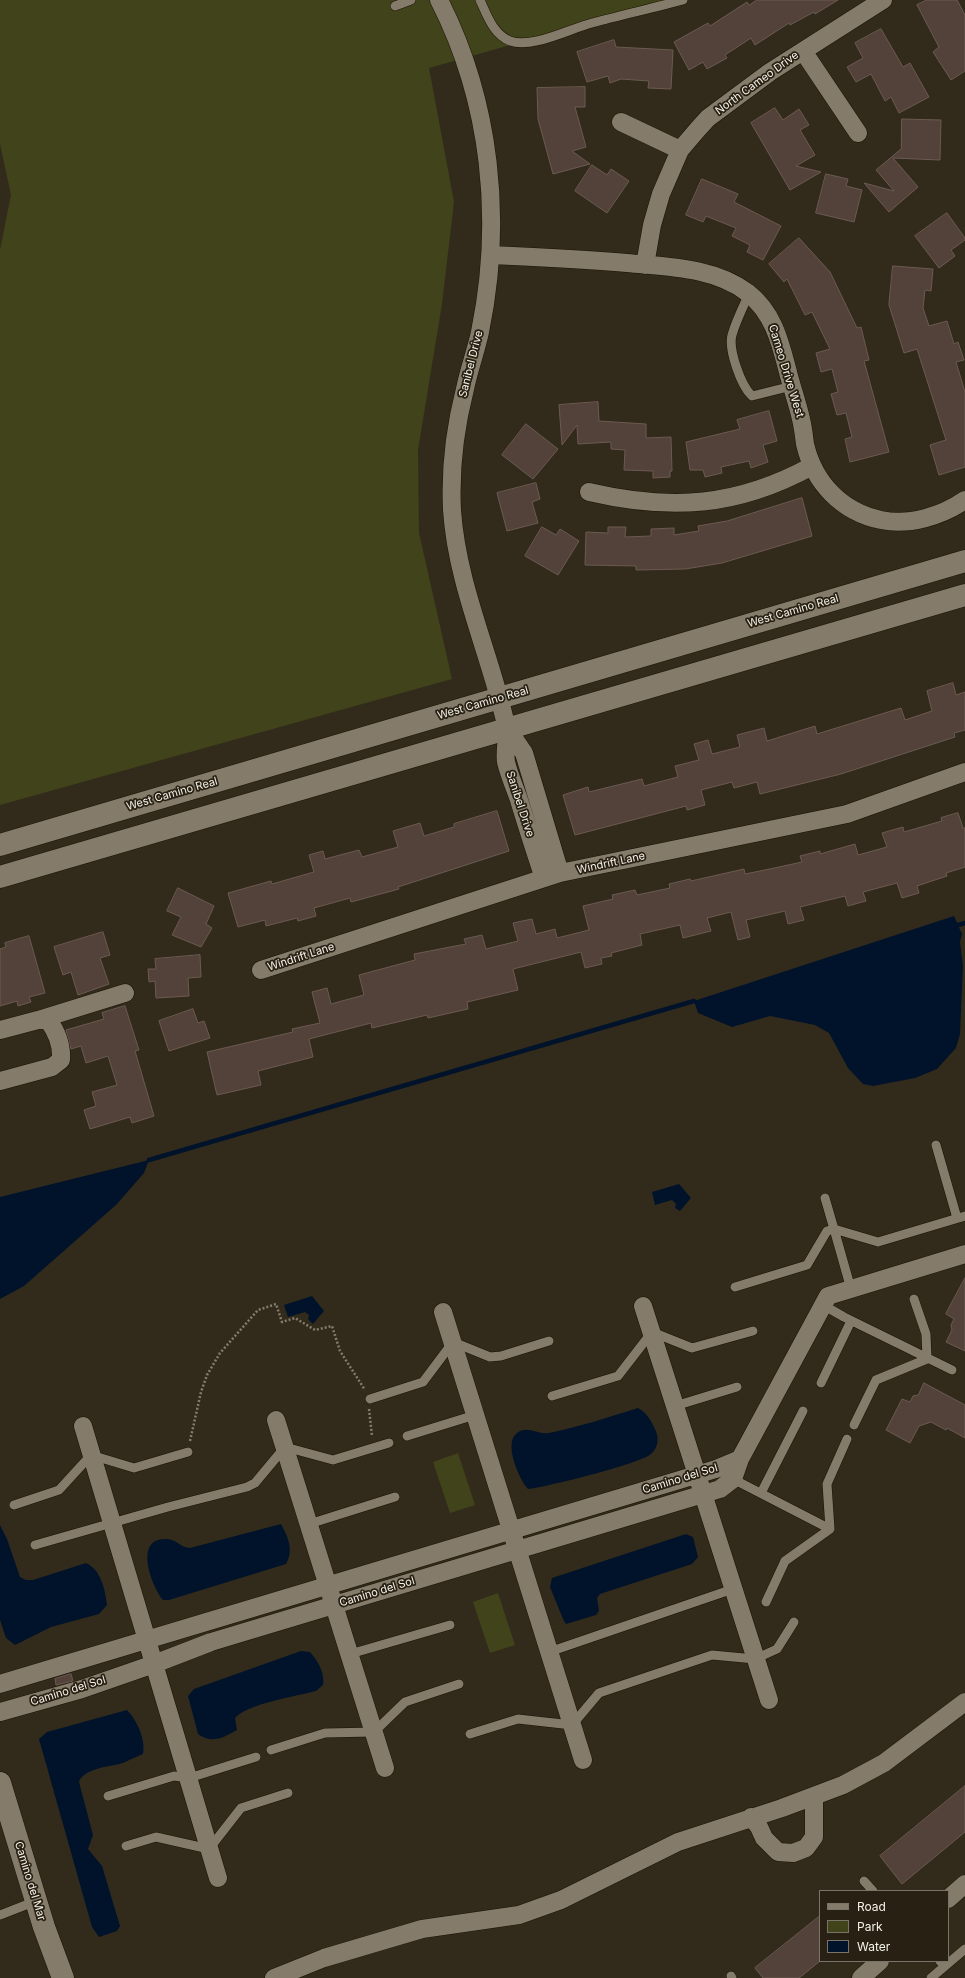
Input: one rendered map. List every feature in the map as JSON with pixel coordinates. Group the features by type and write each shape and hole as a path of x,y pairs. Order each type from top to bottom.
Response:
{"street":[{"name":"Sanibel Drive","path":"439,0 463,56 476,96 485,138 491,206 491,255 487,292 480,334 456,428 452,469 452,510 455,537 463,577 507,728 524,753 552,876"},
{"name":"North Cameo Drive","path":"645,265 652,225 661,194 680,150 708,118 749,87 802,51 883,0"},
{"path":"802,51 858,133"},
{"path":"622,122 680,150"},
{"name":"Cameo Drive West","path":"491,255 586,259 681,268 730,282 749,294 764,310 776,330 812,466 818,478 833,496 853,510 874,519 899,522 920,519 941,513 965,500"},
{"path":"589,492 624,500 647,503 671,504 707,502 765,488 812,466"},
{"name":"West Camino Real","path":"0,844 965,561"},
{"path":"0,877 965,595"},
{"name":"Windrift Lane","path":"261,970 552,876 847,814 965,772"},
{"path":"0,1030 125,993"},
{"path":"0,1081 52,1067 61,1060 62,1050 55,1029 48,1020 38,1020"},
{"name":"Camino del Sol","path":"0,1712 82,1689 211,1642 720,1488 732,1479 740,1459 828,1296 965,1254"},
{"path":"643,1306 769,1700"},
{"path":"443,1312 583,1760"},
{"path":"276,1420 385,1768"},
{"path":"83,1426 218,1878"},
{"name":"Camino del Sol","path":"0,1684 512,1531 740,1459"},
{"path":"274,1978 324,1958 422,1929 519,1915 560,1900 678,1842 843,1785 884,1763 965,1702"},
{"name":"Camino del Mar","path":"0,1783 36,1901 63,1978"},
{"path":"751,1817 759,1827 764,1838 778,1852 792,1853 806,1848 814,1837 814,1796"},
{"path":"949,1898 965,1884"},
{"path":"861,1978 879,1962"}],"lane":[{"path":"395,6 411,0"},
{"path":"480,0 494,29 501,36 510,41 526,43 591,23 683,0"},
{"path":"749,294 732,335 731,343 742,382 752,396 792,386"},
{"path":"735,1287 807,1265 827,1231 834,1229 878,1242 961,1217 936,1145"},
{"path":"825,1198 851,1289"},
{"path":"914,1299 926,1334 927,1359"},
{"path":"823,1304 851,1321 952,1370"},
{"path":"821,1383 851,1321"},
{"path":"552,1396 618,1376 652,1332 692,1348 753,1331"},
{"path":"370,1398 423,1382 453,1342 490,1357 501,1356 549,1341"},
{"path":"854,1425 876,1380 927,1359"},
{"path":"675,1406 737,1387"},
{"path":"761,1493 803,1411"},
{"path":"408,1436 475,1415"},
{"path":"830,1529 827,1484 847,1439"},
{"path":"35,1545 112,1523 247,1488 256,1483 285,1447 334,1460 388,1443"},
{"path":"14,1505 59,1490 91,1455 134,1468 188,1452"},
{"path":"732,1479 830,1529"},
{"path":"309,1524 395,1497"},
{"path":"766,1602 785,1561 830,1529"},
{"path":"549,1652 733,1589"},
{"path":"470,1734 518,1719 572,1725 599,1693 712,1655 755,1658 777,1649 794,1622"},
{"path":"350,1654 450,1624"},
{"path":"271,1750 325,1733 374,1732 405,1702 459,1684"},
{"path":"108,1796 174,1776 188,1778 256,1757"},
{"path":"126,1846 156,1837 209,1849 241,1808 288,1793"},
{"path":"864,1881 872,1890"},
{"path":"0,1915 36,1901"},
{"path":"949,1960 965,1949"},
{"path":"931,1978 943,1964"}],"path":[{"path":"188,1452 201,1392 207,1374 220,1354 258,1310 276,1304 282,1322 295,1318 315,1330 332,1326 340,1351 370,1398 369,1415 374,1448"}],"green space":[{"path":"0,0 670,0 429,68 454,202 442,304 418,450 419,533 452,679 0,805 0,250 11,195 0,144"},
{"path":"458,1453 475,1505 450,1513 433,1462"},
{"path":"498,1593 515,1645 490,1653 473,1602"}],"water":[{"path":"954,916 962,934 960,942 963,966 960,1034 956,1048 937,1069 915,1078 873,1086 863,1084 848,1068 829,1033 815,1025 770,1016 732,1027 698,1013 694,1001"},
{"path":"149,1160 144,1173 116,1205 24,1286 0,1299 0,1197"},
{"path":"679,1184 691,1198 680,1211 675,1208 676,1204 672,1200 655,1205 652,1192"},
{"path":"312,1296 324,1311 313,1324 308,1319 309,1315 305,1312 288,1317 284,1305"},
{"path":"638,1408 644,1412 652,1422 658,1439 656,1448 651,1454 612,1469 572,1480 528,1489 524,1484 517,1470 512,1452 513,1438 517,1433 529,1430 549,1433 583,1425"},
{"path":"281,1524 288,1539 290,1549 290,1554 286,1564 169,1600 163,1600 158,1593 150,1574 148,1563 150,1546 157,1540 170,1539 184,1547 190,1548"},
{"path":"0,1525 7,1539 20,1577 26,1580 33,1580 86,1563 99,1575 107,1605 99,1614 51,1627 15,1645 6,1638 0,1620"},
{"path":"686,1534 693,1537 698,1557 692,1564 600,1594 597,1598 599,1611 596,1615 566,1624 550,1587 552,1578"},
{"path":"301,1651 310,1652 316,1659 322,1672 323,1685 316,1691 273,1701 241,1713 235,1718 237,1730 218,1739 208,1739 198,1734 188,1696 194,1689"},
{"path":"127,1710 140,1730 144,1748 143,1754 123,1763 91,1771 82,1777 79,1782 93,1835 88,1849 102,1866 120,1926 117,1931 99,1937 92,1927 39,1739 47,1732"}],"building":[{"path":"757,0 838,0 815,14 814,12 790,25 789,23 755,45 751,38 725,55 727,58 707,69 703,62 689,70 674,42 708,23 710,26 747,2 749,5"},
{"path":"927,0 957,0 965,15 965,71 951,80 933,52 939,47 917,5"},
{"path":"881,29 903,67 910,63 929,97 899,113 891,97 885,101 871,74 856,82 847,67 863,58 855,43"},
{"path":"614,40 616,47 673,50 671,89 648,88 649,81 621,79 610,83 608,76 587,82 577,52"},
{"path":"585,87 585,107 575,107 586,147 572,151 590,164 553,174 538,119 537,88"},
{"path":"775,108 783,120 799,109 809,125 800,130 815,155 796,166 821,172 790,190 751,123"},
{"path":"902,119 941,120 940,160 893,158 918,187 889,212 864,183 894,191 876,170 901,149"},
{"path":"592,165 607,175 611,169 629,181 607,213 575,191"},
{"path":"826,174 848,179 846,186 862,190 854,222 816,213"},
{"path":"702,179 738,194 734,202 781,226 763,260 747,252 750,245 732,236 736,228 706,216 703,222 686,215"},
{"path":"947,213 965,240 951,250 955,256 939,268 915,236"},
{"path":"799,238 830,272 857,328 861,327 869,360 864,361 889,452 850,462 845,439 852,437 846,413 837,415 831,394 838,392 832,369 821,372 816,353 830,349 812,312 805,315 787,279 784,282 769,264"},
{"path":"893,266 933,269 931,291 925,290 923,308 929,326 947,321 954,344 958,342 964,360 956,362 965,392 965,467 939,475 930,445 946,440 917,349 904,353 889,305"},
{"path":"598,402 599,421 646,424 646,438 671,437 672,471 670,471 670,477 653,478 653,471 624,470 625,450 611,449 611,442 578,444 577,425 562,445 559,405"},
{"path":"769,411 777,441 763,445 768,462 751,468 749,461 721,467 722,473 705,477 703,470 690,470 686,442 740,429 737,420"},
{"path":"526,424 558,449 533,479 502,455"},
{"path":"536,483 540,499 532,502 538,523 507,531 497,493"},
{"path":"802,498 812,536 722,563 685,569 636,570 636,566 585,565 586,532 608,533 608,527 626,527 625,537 651,536 651,529 674,528 674,535 699,531 698,526 727,521"},
{"path":"542,527 556,535 560,529 579,541 558,575 525,556"},
{"path":"953,683 956,695 965,692 965,730 954,733 955,737 841,774 760,794 757,782 734,788 732,782 701,790 705,805 687,810 686,806 575,835 563,795 588,787 589,792 642,779 644,786 678,777 675,766 699,760 694,744 708,740 712,754 740,747 737,735 764,728 767,741 815,726 817,734 901,708 905,720 932,711 927,691"},
{"path":"497,811 509,851 398,887 399,889 351,902 350,898 314,908 316,916 298,921 297,918 266,926 265,920 238,927 228,893 271,881 272,884 314,872 309,855 323,851 325,859 359,850 362,857 398,847 393,831 420,823 424,836 454,827 454,824"},
{"path":"958,813 963,828 965,828 965,867 946,873 947,876 917,886 919,893 902,898 897,883 863,892 866,901 848,906 845,896 800,907 804,920 788,924 785,911 746,920 750,937 738,940 731,912 707,918 711,931 683,938 680,925 640,934 642,945 611,953 612,956 601,958 602,964 585,968 581,952 513,969 518,990 467,1002 468,1009 428,1018 427,1015 372,1028 371,1023 309,1039 313,1057 258,1071 261,1085 217,1095 207,1052 293,1032 292,1029 320,1023 312,992 327,988 331,1004 364,995 359,975 415,960 414,954 466,944 464,939 482,935 486,949 518,941 513,923 532,919 536,934 555,929 557,938 589,930 583,906 613,899 612,895 635,890 637,895 670,888 669,884 690,879 691,881 744,869 745,874 765,870 802,862 800,856 820,851 820,854 855,844 858,855 887,847 882,833 903,827 904,832 942,821 941,818"},
{"path":"178,888 214,906 206,924 212,928 201,947 172,935 181,917 167,911"},
{"path":"103,932 110,955 100,958 109,984 78,995 71,972 63,975 54,947"},
{"path":"29,936 45,993 29,997 31,1002 18,1006 17,1001 0,1006 0,949 6,947 5,943"},
{"path":"200,955 201,977 188,978 189,996 156,998 155,981 149,982 148,969 156,969 155,959"},
{"path":"125,1006 139,1050 135,1051 154,1116 132,1123 130,1117 90,1129 84,1110 96,1106 92,1092 117,1085 108,1056 86,1063 81,1046 71,1049 66,1030 104,1019 102,1013"},
{"path":"193,1009 198,1023 204,1021 210,1038 169,1051 159,1021"},
{"path":"965,1278 965,1351 946,1342 952,1330 951,1325 954,1319 946,1314"},
{"path":"924,1383 965,1405 965,1438 947,1428 946,1430 931,1422 919,1426 910,1443 886,1430 902,1399 910,1402 913,1396 918,1395"},
{"path":"71,1674 73,1681 56,1685 55,1679"},
{"path":"965,1786 965,1832 902,1884 880,1856"},
{"path":"819,1917 819,1962 799,1978 763,1978 755,1968"}],"waterway":[{"path":"958,925 965,923"},
{"path":"149,1160 694,1001"}]}
